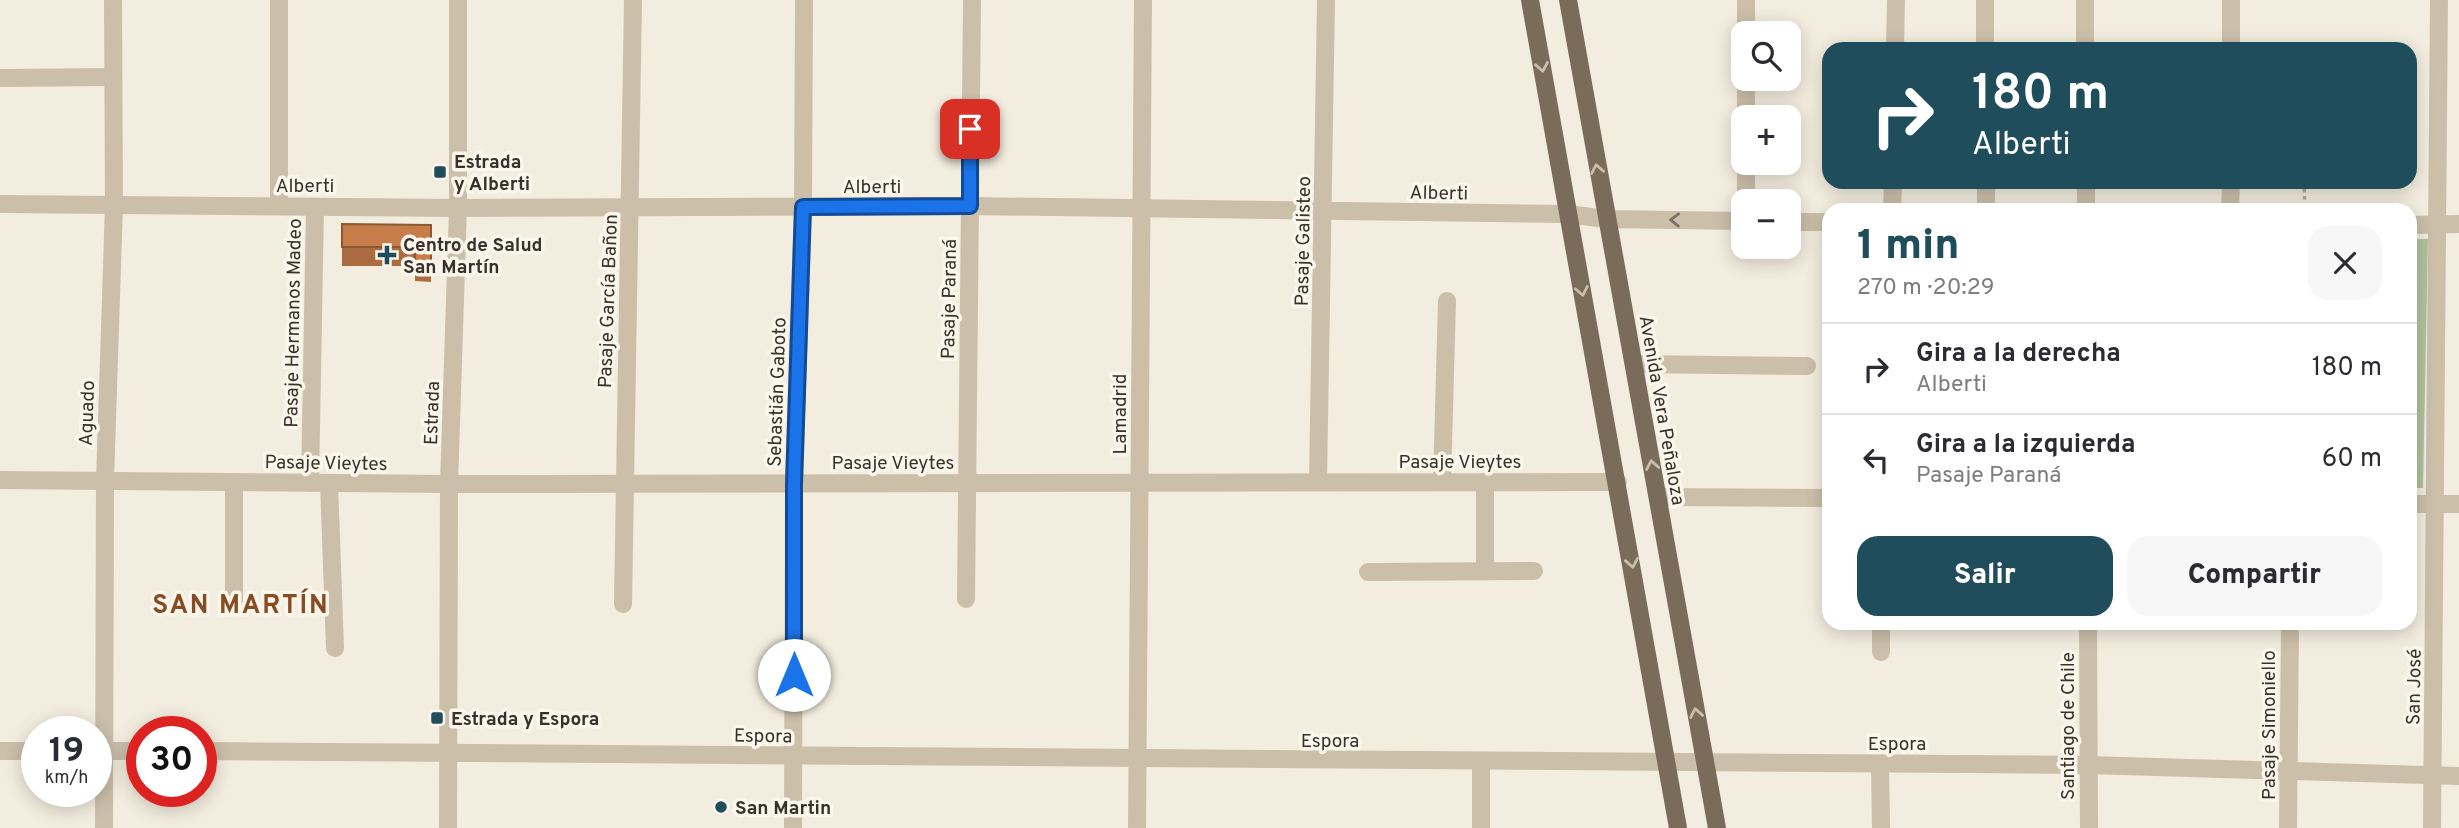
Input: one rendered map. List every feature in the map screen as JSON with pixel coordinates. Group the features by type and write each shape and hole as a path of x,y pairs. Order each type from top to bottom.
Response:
{"main road":[{"path":"1530,0 1678,828"},
{"name":"Avenida Vera Peñaloza","path":"1568,0 1717,828"}],"street":[{"name":"Aguado","path":"102,716 105,481 114,205 113,0"},
{"path":"279,0 279,206"},
{"name":"Estrada","path":"448,828 449,484 458,208 458,0"},
{"name":"Pasaje García Bañon","path":"623,604 633,0"},
{"name":"Sebastián Gaboto","path":"793,828 794,484 803,207 804,0"},
{"name":"Pasaje Paraná","path":"966,599 971,0"},
{"name":"Lamadrid","path":"1137,828 1143,0"},
{"name":"Pasaje Galisteo","path":"1318,482 1326,0"},
{"path":"1746,0 1746,21"},
{"path":"1895,42 1896,0"},
{"path":"1985,0 1985,42"},
{"path":"2085,0 2085,42"},
{"path":"2231,0 2231,42"},
{"name":"San José","path":"2432,828 2440,224 2439,0"},
{"path":"0,78 113,77"},
{"name":"Alberti","path":"0,204 458,208 970,206 1568,214 1606,219 1731,221"},
{"name":"Pasaje Hermanos Madeo","path":"310,482 315,206"},
{"path":"1801,222 1822,222"},
{"path":"2417,225 2459,224"},
{"path":"1442,482 1447,302"},
{"path":"1634,364 1807,366"},
{"name":"Pasaje Vieytes","path":"0,480 449,484 1618,482"},
{"path":"233,602 234,482"},
{"path":"1485,482 1485,571"},
{"path":"329,483 335,648"},
{"path":"1658,497 1822,498"},
{"path":"2417,505 2459,505"},
{"path":"1368,572 1534,571"},
{"path":"1881,630 1881,652"},
{"name":"Santiago de Chile","path":"2088,630 2088,828"},
{"name":"Pasaje Simoniello","path":"2288,828 2290,630"},
{"path":"0,751 21,751"},
{"name":"Espora","path":"217,751 2089,765 2459,776"},
{"path":"1480,828 1481,761"},
{"path":"1880,765 1881,828"},
{"name":"Aguado","path":"103,807 104,828"}],"green space":[{"path":"2417,239 2428,239 2423,488 2417,488"}],"building":[{"path":"342,224 431,225 431,263 415,263 415,247 342,247"}],"place":[{"name":"Estrada y Alberti","path":"440,172"},
{"name":"Centro de Salud San Martín","path":"387,255"},
{"name":"Estrada y Espora","path":"437,718"},
{"name":"San Martin","path":"721,807"}],"district":[{"name":"SAN MARTÍN","path":"241,604"}],"route":[{"path":"794,675 794,484 803,207 970,206 970,129"}]}
